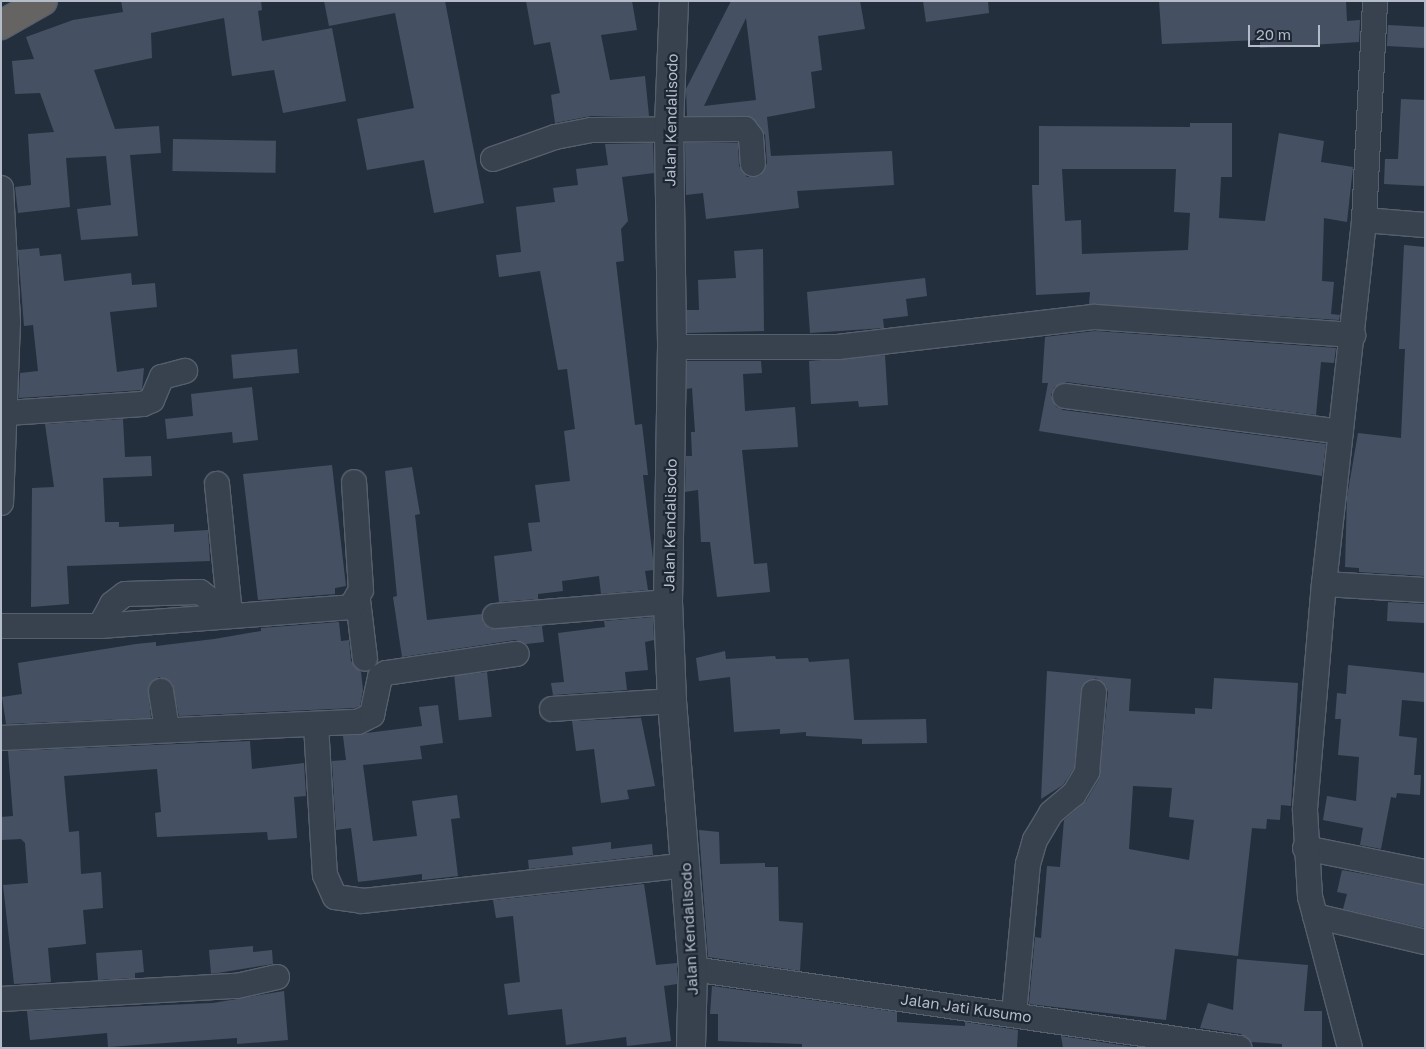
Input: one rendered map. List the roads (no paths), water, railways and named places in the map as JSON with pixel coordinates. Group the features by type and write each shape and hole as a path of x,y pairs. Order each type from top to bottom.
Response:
{"highway":[{"path":"1,25 44,1"}],"street":[{"name":"Jalan Kendalisodo","path":"674,1 669,128 672,347 668,602 672,701 686,865 692,969 691,1048"},
{"path":"1350,1048 1315,916 1306,848 1305,809 1324,584 1353,335 1364,220 1375,1"},
{"path":"493,159 575,132 669,128 745,129 751,137 753,164"},
{"path":"1,188 8,322 7,413 1,503"},
{"path":"1364,220 1425,225"},
{"path":"672,347 838,348 1094,317 1353,335"},
{"path":"7,413 143,404 152,400 162,377 184,371"},
{"path":"1065,396 1341,432"},
{"path":"354,482 361,590 358,600 365,659"},
{"path":"218,484 224,616"},
{"path":"1324,584 1425,590"},
{"path":"1,626 100,626 112,604 125,594 200,592 212,601 224,616"},
{"path":"224,616 351,607 358,600"},
{"path":"495,616 668,602"},
{"path":"1,738 166,729 358,722 372,715 380,677 390,671 517,654"},
{"path":"161,690 166,729"},
{"path":"1014,1014 1028,864 1035,840 1052,813 1074,794 1087,772 1094,692"},
{"path":"552,709 672,701"},
{"path":"316,725 324,866 328,885 335,897 362,901 686,865"},
{"path":"1306,848 1425,872"},
{"path":"1315,916 1425,942"},
{"name":"Jalan Jati Kusumo","path":"692,969 1239,1048"},
{"path":"1,999 237,986 277,977"}]}
